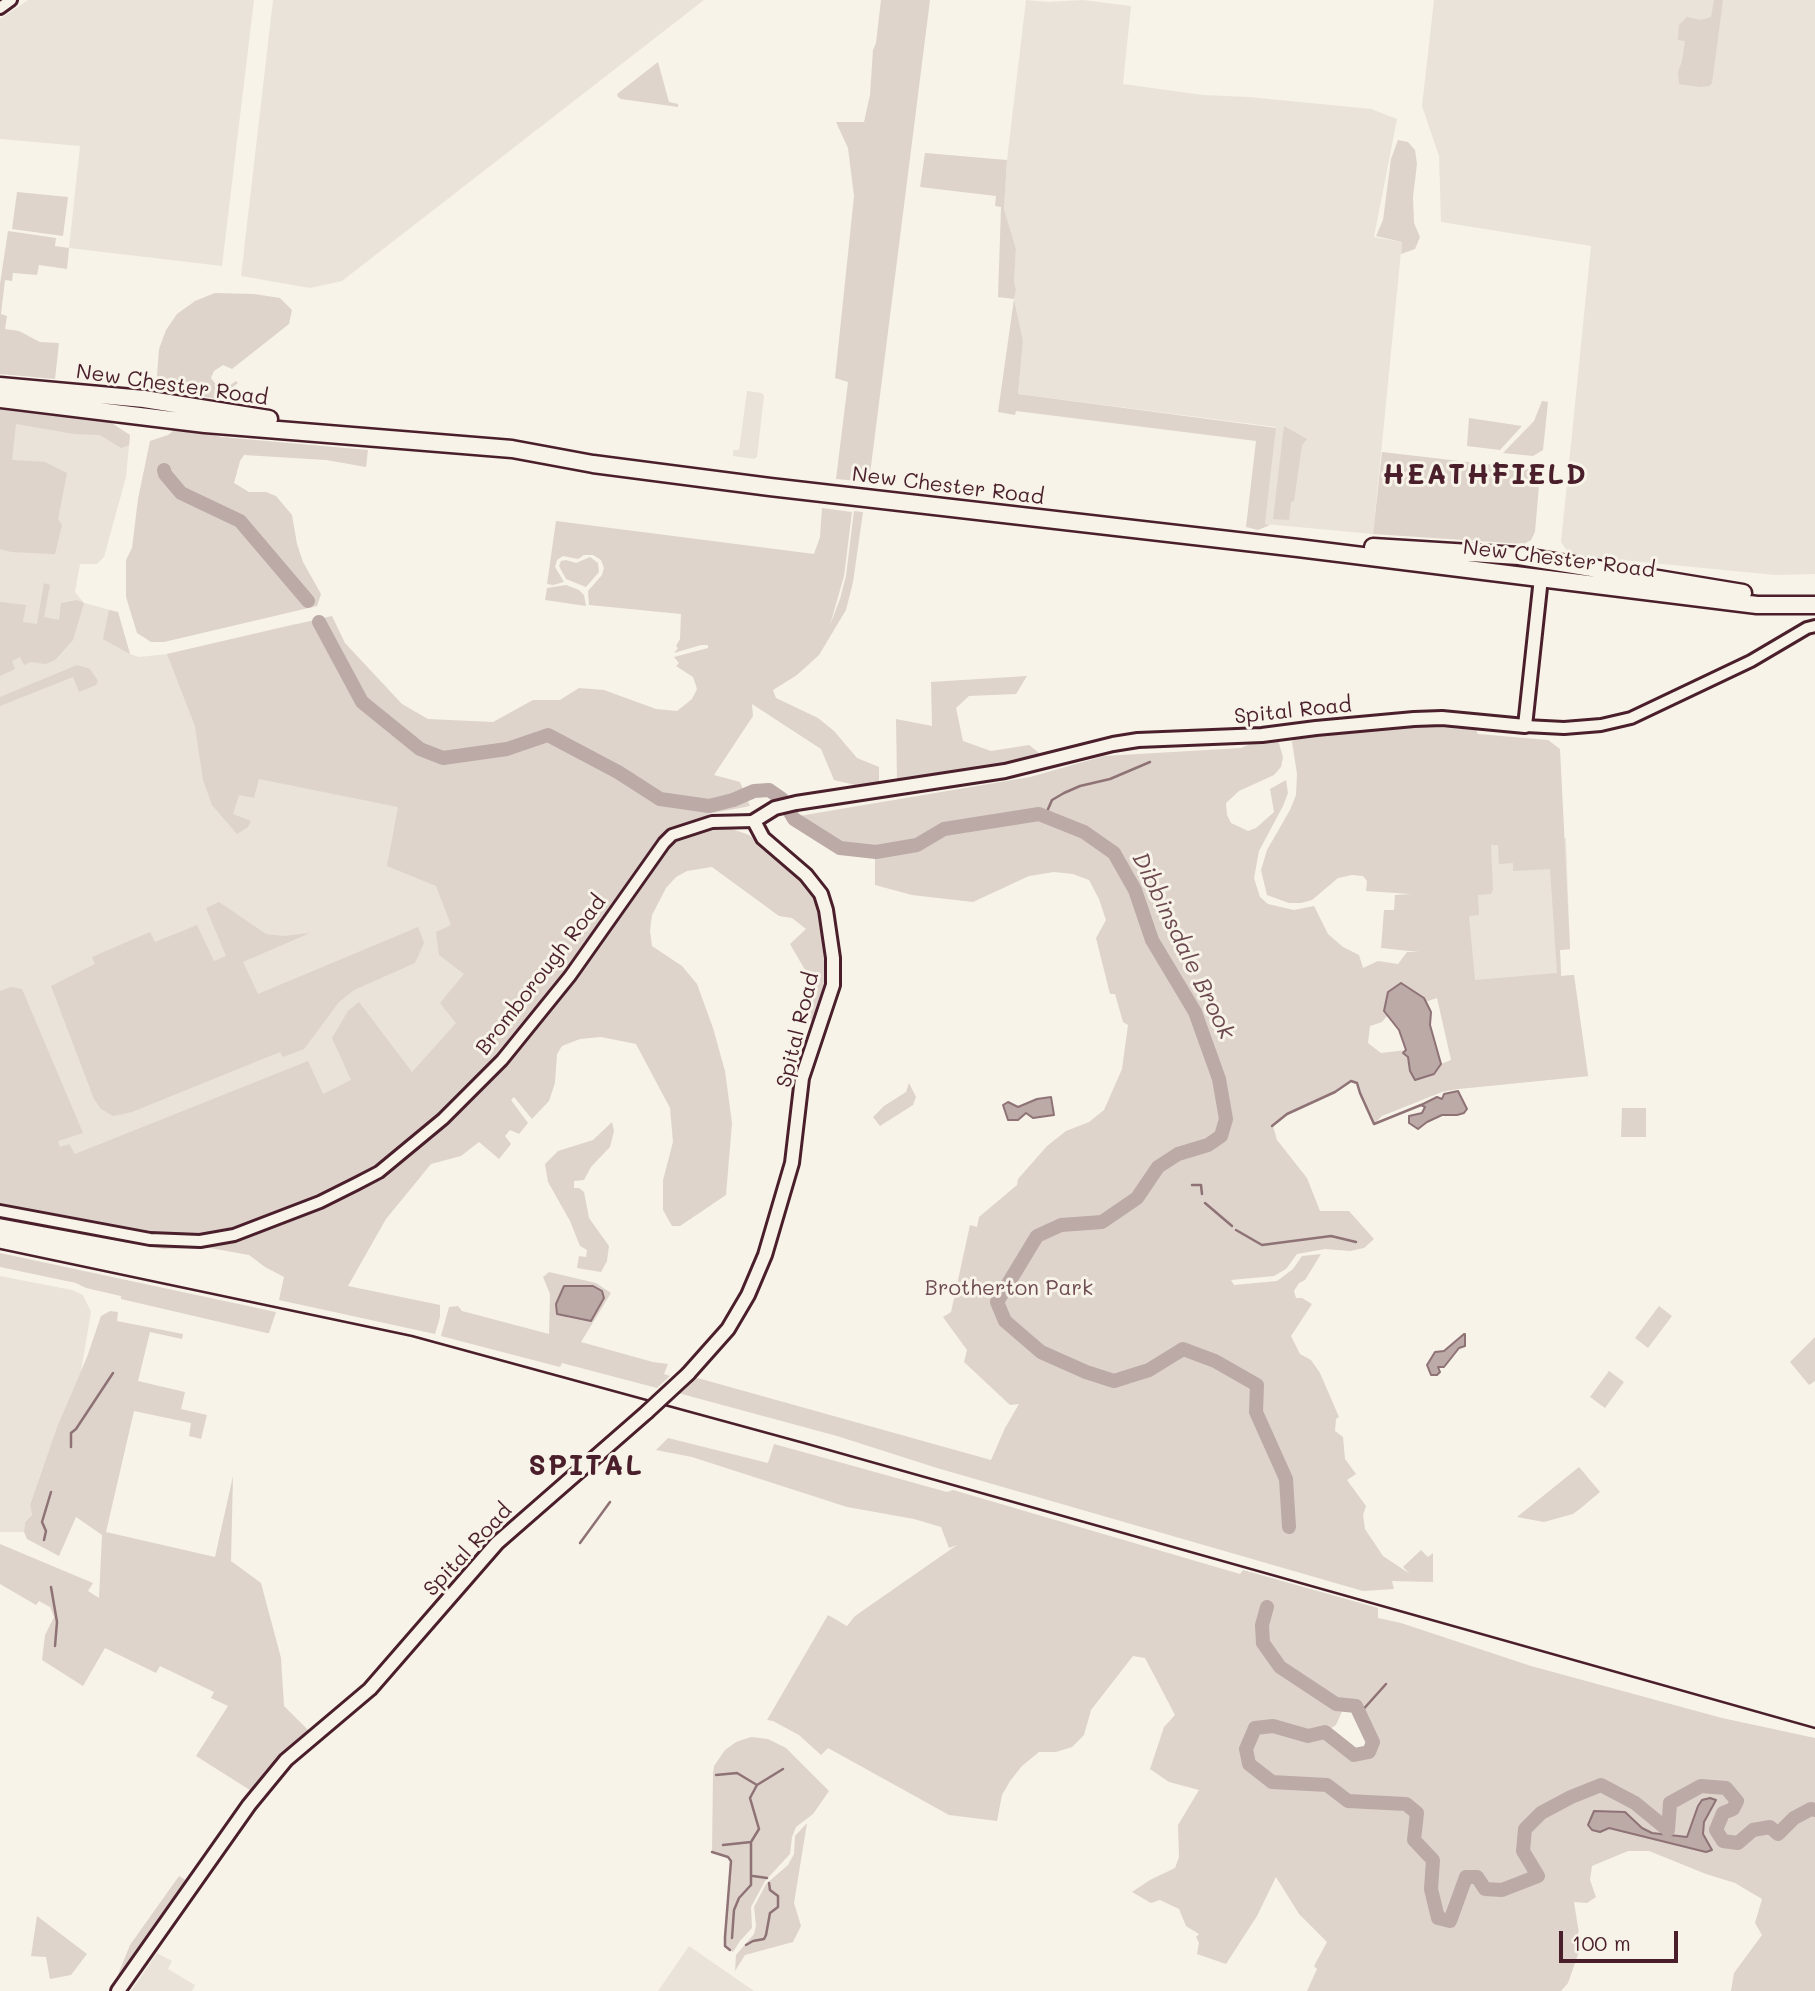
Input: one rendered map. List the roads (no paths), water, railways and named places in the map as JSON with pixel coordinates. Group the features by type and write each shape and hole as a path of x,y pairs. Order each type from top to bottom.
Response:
{"highway":[{"name":"New Chester Road","path":"0,386 144,399 270,419 336,433"},
{"name":"New Chester Road","path":"0,399 205,424 336,433 427,443 532,462 593,464 1757,605 1815,604"},
{"name":"New Chester Road","path":"1298,548 1361,546 1545,560 1760,596 1815,595"},
{"path":"1435,551 1469,562 1528,568 1541,578"},
{"path":"1545,560 1556,570 1630,581 1667,594"}],"main road":[{"path":"1525,726 1541,578"},
{"name":"Spital Road","path":"118,1991 250,1805 286,1760 370,1689 497,1543 688,1374 728,1329 748,1295 765,1255 792,1163 802,1078 833,985 833,958 821,894 806,875 763,838 754,821 775,808 796,803 1005,771 1138,740 1285,734 1316,728 1414,719 1442,718 1525,726"}],"street":[{"path":"0,8 11,0"},
{"name":"Spital Road","path":"1525,726 1564,728 1601,725 1631,718 1751,661 1815,626"},
{"name":"Bromborough Road","path":"0,1211 150,1239 200,1241 234,1235 356,1185 379,1172 424,1136 502,1060 570,976 664,843 673,835 712,822 754,821"}],"waterway":[{"path":"164,470 181,493 240,521 308,601"},
{"name":"Dibbinsdale Brook","path":"319,622 362,702 420,749 443,758 507,749 548,735 618,772 660,799 709,806 754,791 769,790 782,799 794,819 840,848 876,852 917,845 944,829 1039,814 1084,832 1114,853 1135,890 1152,940 1195,1012 1219,1079 1226,1119 1221,1136 1208,1145 1178,1154 1158,1167 1137,1198 1102,1222 1061,1225 1037,1236 997,1302 1005,1321 1041,1352 1114,1381 1149,1370 1183,1349 1215,1361 1257,1385 1256,1412 1286,1479 1289,1527"},
{"path":"1045,816 1052,800 1064,793 1110,779 1150,762"},
{"path":"1272,1126 1287,1114 1335,1092 1351,1081 1357,1083 1374,1124 1421,1105"},
{"path":"1192,1185 1201,1185 1202,1194"},
{"path":"1205,1203 1232,1226"},
{"path":"1236,1230 1262,1245 1331,1236 1356,1242"},
{"path":"71,1447 71,1433 113,1373"},
{"path":"44,1540 46,1531 42,1522 51,1492"},
{"path":"580,1543 610,1502"},
{"path":"51,1587 57,1622 55,1646"},
{"name":"Dibbinsdale Brook","path":"1267,1607 1262,1625 1263,1643 1280,1667 1336,1704 1356,1706 1373,1742 1369,1752 1354,1755 1325,1732 1308,1736 1273,1726 1255,1728 1246,1749 1249,1764 1272,1782 1327,1785 1348,1801 1406,1804 1417,1813 1414,1840 1433,1860 1431,1889 1438,1918 1450,1921 1466,1877 1477,1877 1485,1889 1502,1890 1538,1876 1523,1851 1525,1829 1541,1813 1601,1785 1635,1803 1668,1830 1670,1803 1701,1786 1726,1788 1737,1801 1733,1809 1723,1813 1716,1830 1723,1841 1738,1843 1753,1830 1770,1827 1778,1834 1794,1818 1811,1809 1815,1810"},
{"path":"1360,1713 1386,1684"},
{"path":"732,1938 734,1910 739,1898 751,1885 751,1842 759,1829 750,1798 757,1785 783,1769"},
{"path":"716,1775 737,1773 757,1785"},
{"path":"723,1845 751,1842"},
{"path":"712,1852 728,1857 731,1861 725,1937 725,1946 730,1950"},
{"path":"753,1876 767,1878"},
{"path":"746,1945 764,1939 770,1913 778,1907 778,1896 770,1890 769,1883"}],"railway":[{"path":"0,1249 412,1336 804,1443 1815,1728"}],"district":[{"name":"HEATHFIELD","path":"1485,475"},
{"name":"SPITAL","path":"586,1466"}],"park label":[{"name":"Brotherton Park","path":"1009,1289"}]}
